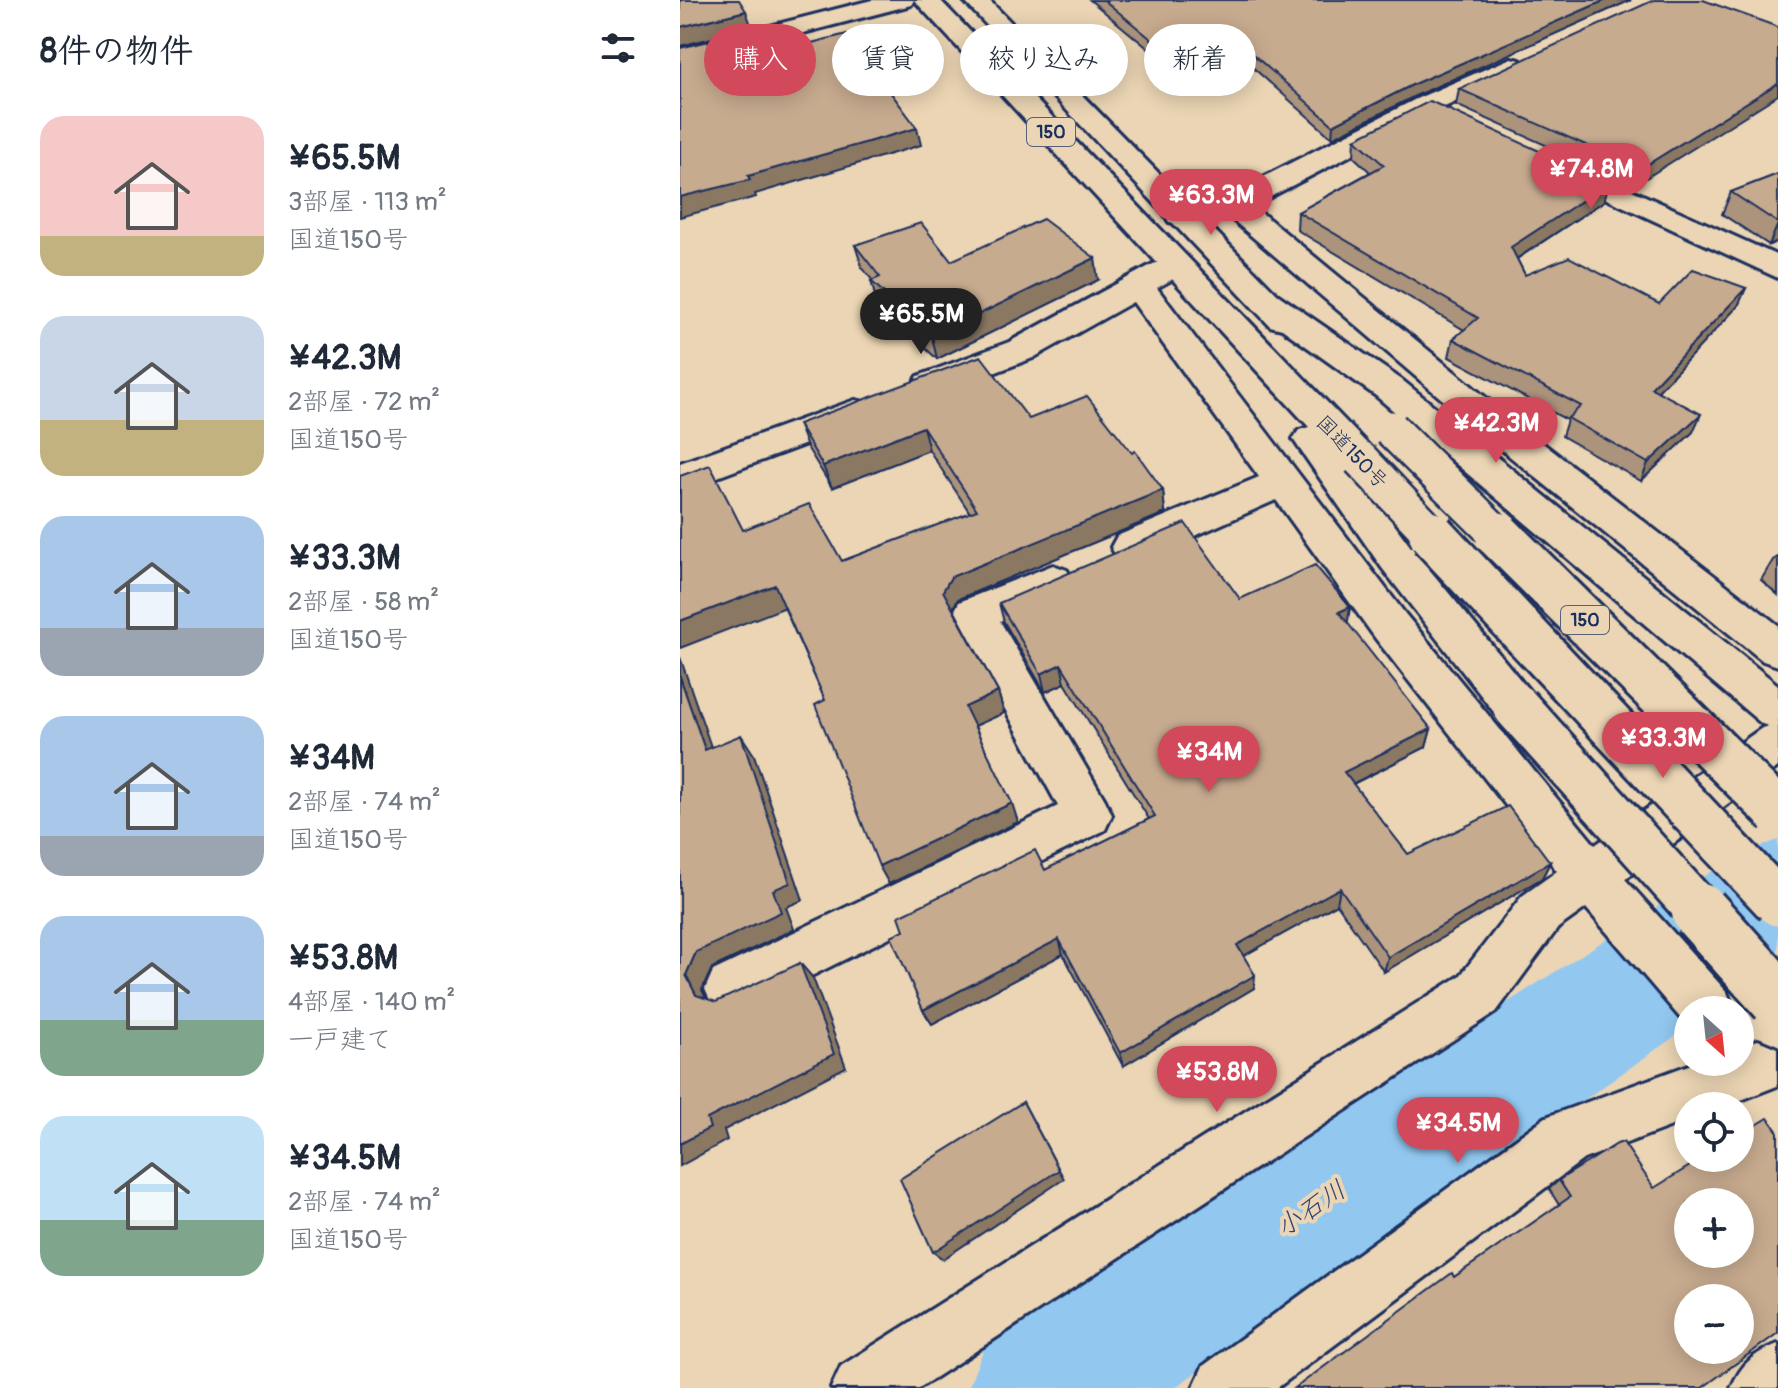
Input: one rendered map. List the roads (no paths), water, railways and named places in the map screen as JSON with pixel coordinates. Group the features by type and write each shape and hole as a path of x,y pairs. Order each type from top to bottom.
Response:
{"main road":[{"path":"680,57 902,0"},
{"name":"国道150号","path":"926,0 1778,903"},
{"name":"150","path":"975,0 1263,300 1778,812"},
{"path":"1180,215 1233,205 1426,105 1540,54"},
{"path":"1426,105 1455,118"},
{"path":"1525,151 1778,268"},
{"path":"1233,205 1505,433 1778,649"},
{"path":"680,478 1021,350 1177,264"},
{"path":"1138,286 1391,627 1596,883 1696,996"},
{"name":"150","path":"1263,300 1389,388 1635,589 1778,711"},
{"name":"150","path":"1237,333 1396,557 1516,707 1778,999"},
{"path":"731,989 1088,815 974,614 1283,482"},
{"path":"863,1388 1478,994 1540,912 1596,883 1778,742"},
{"path":"1225,1388 1566,1137 1759,1067"},
{"path":"1763,1388 1778,1375"}],"waterway":[{"name":"小石川","path":"1044,1388 1778,895"}]}
